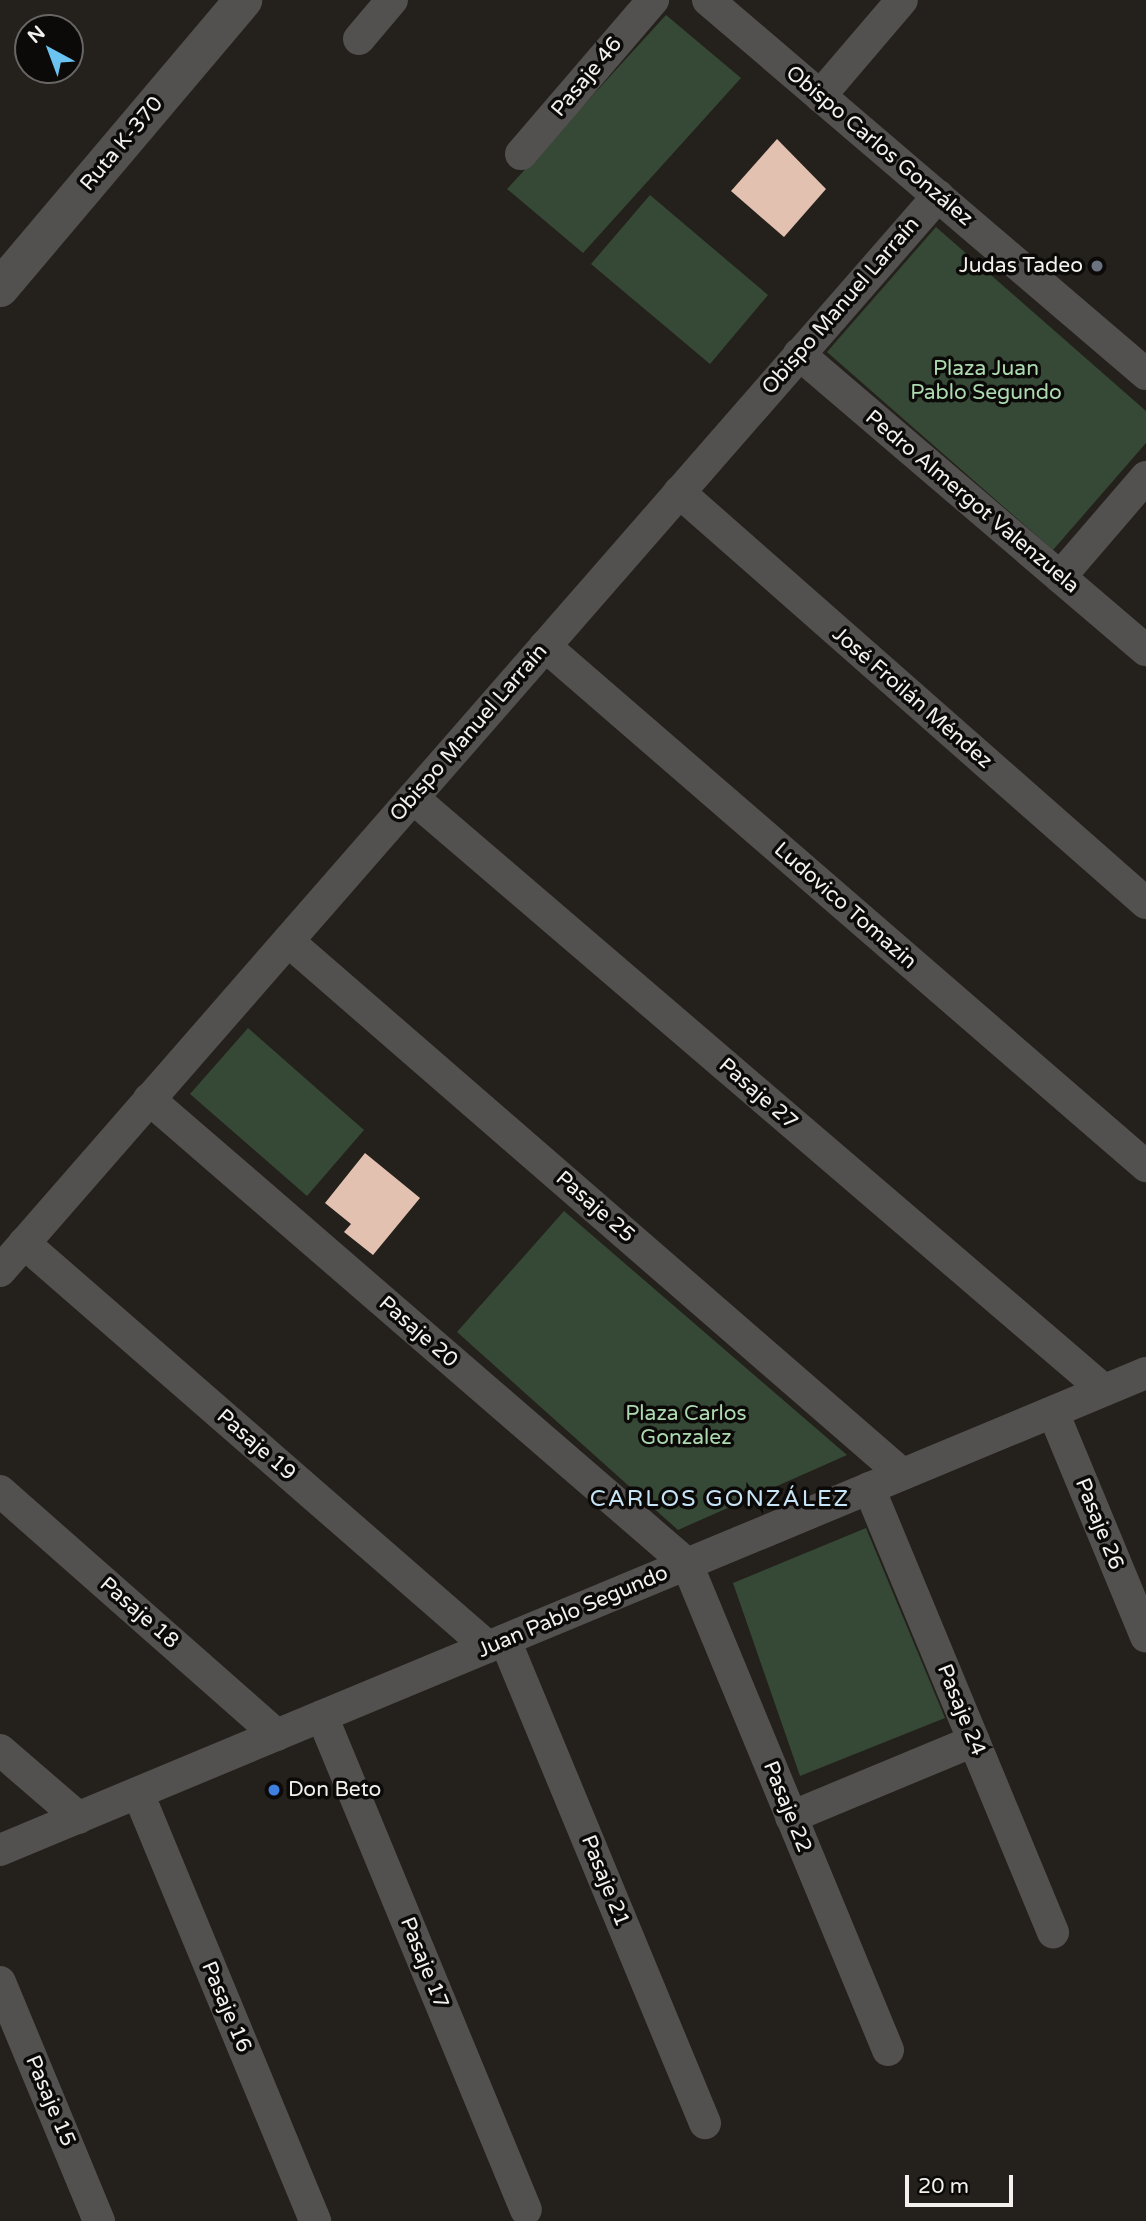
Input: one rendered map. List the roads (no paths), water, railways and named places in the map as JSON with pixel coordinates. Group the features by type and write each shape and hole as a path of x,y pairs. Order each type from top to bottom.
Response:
{"street":[{"name":"Ruta K-370","path":"0,288 243,0"},
{"path":"359,39 392,0"},
{"name":"Pasaje 46","path":"521,154 653,0"},
{"name":"Obispo Carlos González","path":"708,0 1146,374"},
{"path":"820,96 901,0"},
{"name":"Obispo Manuel Larraín","path":"0,1271 937,196"},
{"name":"Pedro Almergot Valenzuela","path":"799,354 1146,650"},
{"path":"1060,577 1146,477"},
{"name":"José Froilán Méndez","path":"679,492 1146,904"},
{"name":"Ludovico Tomazin","path":"545,646 1146,1166"},
{"name":"Pasaje 27","path":"412,798 1104,1390"},
{"name":"Pasaje 25","path":"288,941 902,1474"},
{"name":"Pasaje 20","path":"149,1100 687,1564"},
{"name":"Pasaje 19","path":"24,1243 497,1644"},
{"name":"Juan Pablo Segundo","path":"0,1850 1146,1373"},
{"name":"Pasaje 26","path":"1053,1412 1146,1637"},
{"name":"Pasaje 24","path":"869,1488 1053,1932"},
{"name":"Pasaje 18","path":"0,1491 277,1735"},
{"name":"Pasaje 22","path":"687,1564 888,2050"},
{"name":"Pasaje 21","path":"497,1644 705,2123"},
{"name":"Pasaje 17","path":"322,1716 526,2210"},
{"path":"791,1817 974,1741"},
{"path":"0,1750 79,1818"},
{"name":"Pasaje 16","path":"138,1793 315,2221"},
{"name":"Pasaje 15","path":"0,1982 99,2221"}],"place":[{"name":"Judas Tadeo","path":"1097,266"},
{"name":"Don Beto","path":"274,1790"}],"district":[{"name":"CARLOS GONZÁLEZ","path":"720,1499"}],"park label":[{"name":"Plaza Juan Pablo Segundo","path":"986,381"},
{"name":"Plaza Carlos Gonzalez","path":"686,1426"}]}
